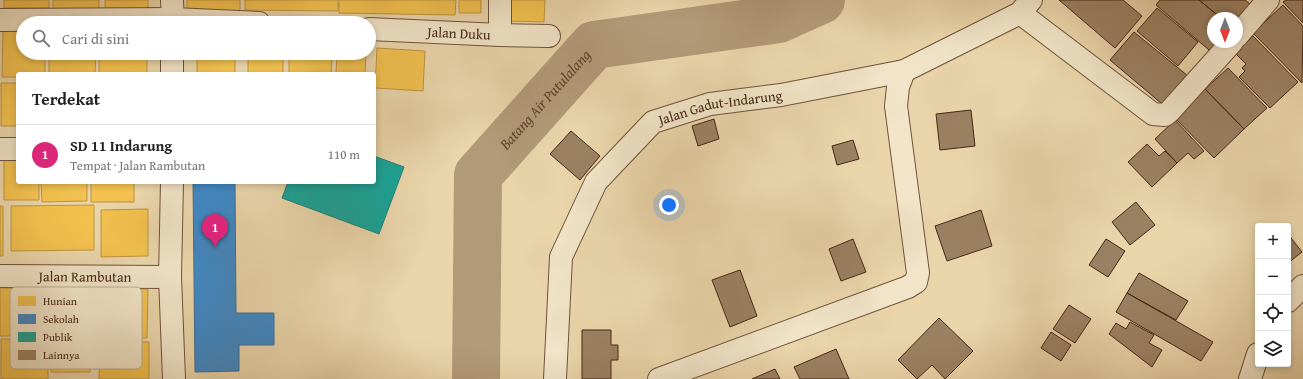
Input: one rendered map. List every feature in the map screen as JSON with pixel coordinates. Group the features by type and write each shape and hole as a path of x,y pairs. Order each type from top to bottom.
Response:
{"street":[{"path":"500,0 500,35"},
{"path":"1243,29 1268,0"},
{"path":"1025,6 1153,114 1159,115 1169,112 1227,48"},
{"name":"Jalan Gadut-Indarung","path":"556,379 561,258 596,182 653,122 710,104 781,95 904,71 1025,6"},
{"path":"115,16 172,14 191,16"},
{"path":"0,20 16,19"},
{"name":"Jalan Duku","path":"376,28 549,36"},
{"path":"172,60 172,72"},
{"path":"660,379 908,287 916,282 918,273 896,106 898,88 904,71"},
{"path":"0,149 16,149"},
{"path":"172,184 170,277 174,379"},
{"name":"Jalan Rambutan","path":"0,276 170,277"},
{"path":"1291,298 1303,286"},
{"path":"1250,379 1255,363"}],"building: Hunian":[{"path":"4,0 49,0 49,8 4,8"},
{"path":"53,0 99,0 99,9 53,9"},
{"path":"105,0 148,0 148,10 105,10"},
{"path":"187,0 240,0 240,12 187,12"},
{"path":"245,0 338,0 338,11 245,10"},
{"path":"339,0 456,0 455,15 339,13"},
{"path":"459,0 481,0 481,13 459,13"},
{"path":"507,0 545,0 544,22 507,21"},
{"path":"3,31 16,32 16,60 45,60 45,72 16,72 16,77 2,77"},
{"path":"377,48 425,51 423,91 376,88"},
{"path":"49,60 96,60 95,72 49,72"},
{"path":"99,60 147,60 147,72 99,72"},
{"path":"197,60 235,60 235,72 197,72"},
{"path":"248,60 283,60 283,72 248,72"},
{"path":"289,60 332,60 331,72 289,72"},
{"path":"337,60 366,60 365,72 336,72"},
{"path":"1,83 16,83 16,126 1,126"},
{"path":"16,153 16,184 39,184 39,200 4,200 4,154"},
{"path":"41,184 87,184 87,201 42,202"},
{"path":"91,184 134,184 134,202 91,202"},
{"path":"94,205 94,250 11,251 11,206"},
{"path":"0,206 3,206 3,256 0,256"},
{"path":"148,209 148,256 101,257 101,210"},
{"path":"0,288 10,288 10,336 0,336"},
{"path":"142,289 148,289 147,338 142,338"},
{"path":"1,339 10,339 10,369 48,369 48,379 1,379"},
{"path":"142,342 149,342 149,379 99,379 99,369 142,369"},
{"path":"51,369 90,369 90,372 51,372"}],"building: Sekolah":[{"path":"193,184 235,184 236,313 274,313 274,345 239,345 239,371 195,372"}],"building: Publik":[{"path":"376,157 404,167 379,234 282,198 287,184 376,184"}],"building: Lainnya":[{"path":"1059,0 1123,0 1142,16 1115,48"},
{"path":"1160,0 1199,0 1214,12 1207,12 1207,48 1221,48 1215,55 1156,5"},
{"path":"1199,0 1245,0 1255,8 1243,22 1243,12 1214,12"},
{"path":"1286,0 1303,0 1303,23 1283,2"},
{"path":"1283,5 1303,26 1302,83 1253,33"},
{"path":"1157,8 1198,42 1178,66 1137,31"},
{"path":"1134,32 1193,80 1168,109 1110,60"},
{"path":"1253,36 1298,82 1270,108 1239,77 1245,71 1242,68 1246,64 1235,53 1240,48 1243,48 1243,45"},
{"path":"1228,68 1267,108 1244,129 1205,89"},
{"path":"1205,89 1244,129 1214,158 1175,118"},
{"path":"971,110 975,146 940,150 936,114"},
{"path":"714,119 719,139 698,146 692,126"},
{"path":"1175,120 1204,151 1194,159 1188,153 1177,163 1155,139"},
{"path":"571,131 600,156 580,180 550,154"},
{"path":"853,140 859,159 837,165 832,146"},
{"path":"1147,144 1159,156 1165,151 1177,163 1152,187 1128,162"},
{"path":"1136,202 1155,225 1130,245 1112,222"},
{"path":"981,210 992,246 947,261 935,226"},
{"path":"1291,238 1302,252 1291,261"},
{"path":"853,239 866,272 841,281 829,249"},
{"path":"1106,239 1125,251 1108,277 1089,265"},
{"path":"740,270 757,316 730,327 712,280"},
{"path":"1139,273 1188,301 1176,320 1127,293"},
{"path":"1127,293 1213,342 1201,361 1116,312"},
{"path":"1069,305 1091,319 1075,343 1053,329"},
{"path":"939,318 973,351 945,379 932,365 917,379 898,360"},
{"path":"1130,322 1154,335 1149,343 1162,350 1152,367 1109,334 1116,323 1126,329"},
{"path":"582,330 611,330 611,345 618,345 618,360 611,360 611,379 582,379"},
{"path":"1051,332 1071,345 1061,361 1041,348"},
{"path":"836,349 849,379 800,379 794,367"},
{"path":"775,369 780,379 752,379"}],"waterway":[{"name":"Batang Air Putulalang","path":"476,379 478,175 594,45 779,19 821,0"}],"place":[{"name":"SD 11 Indarung","path":"215,247"}]}
